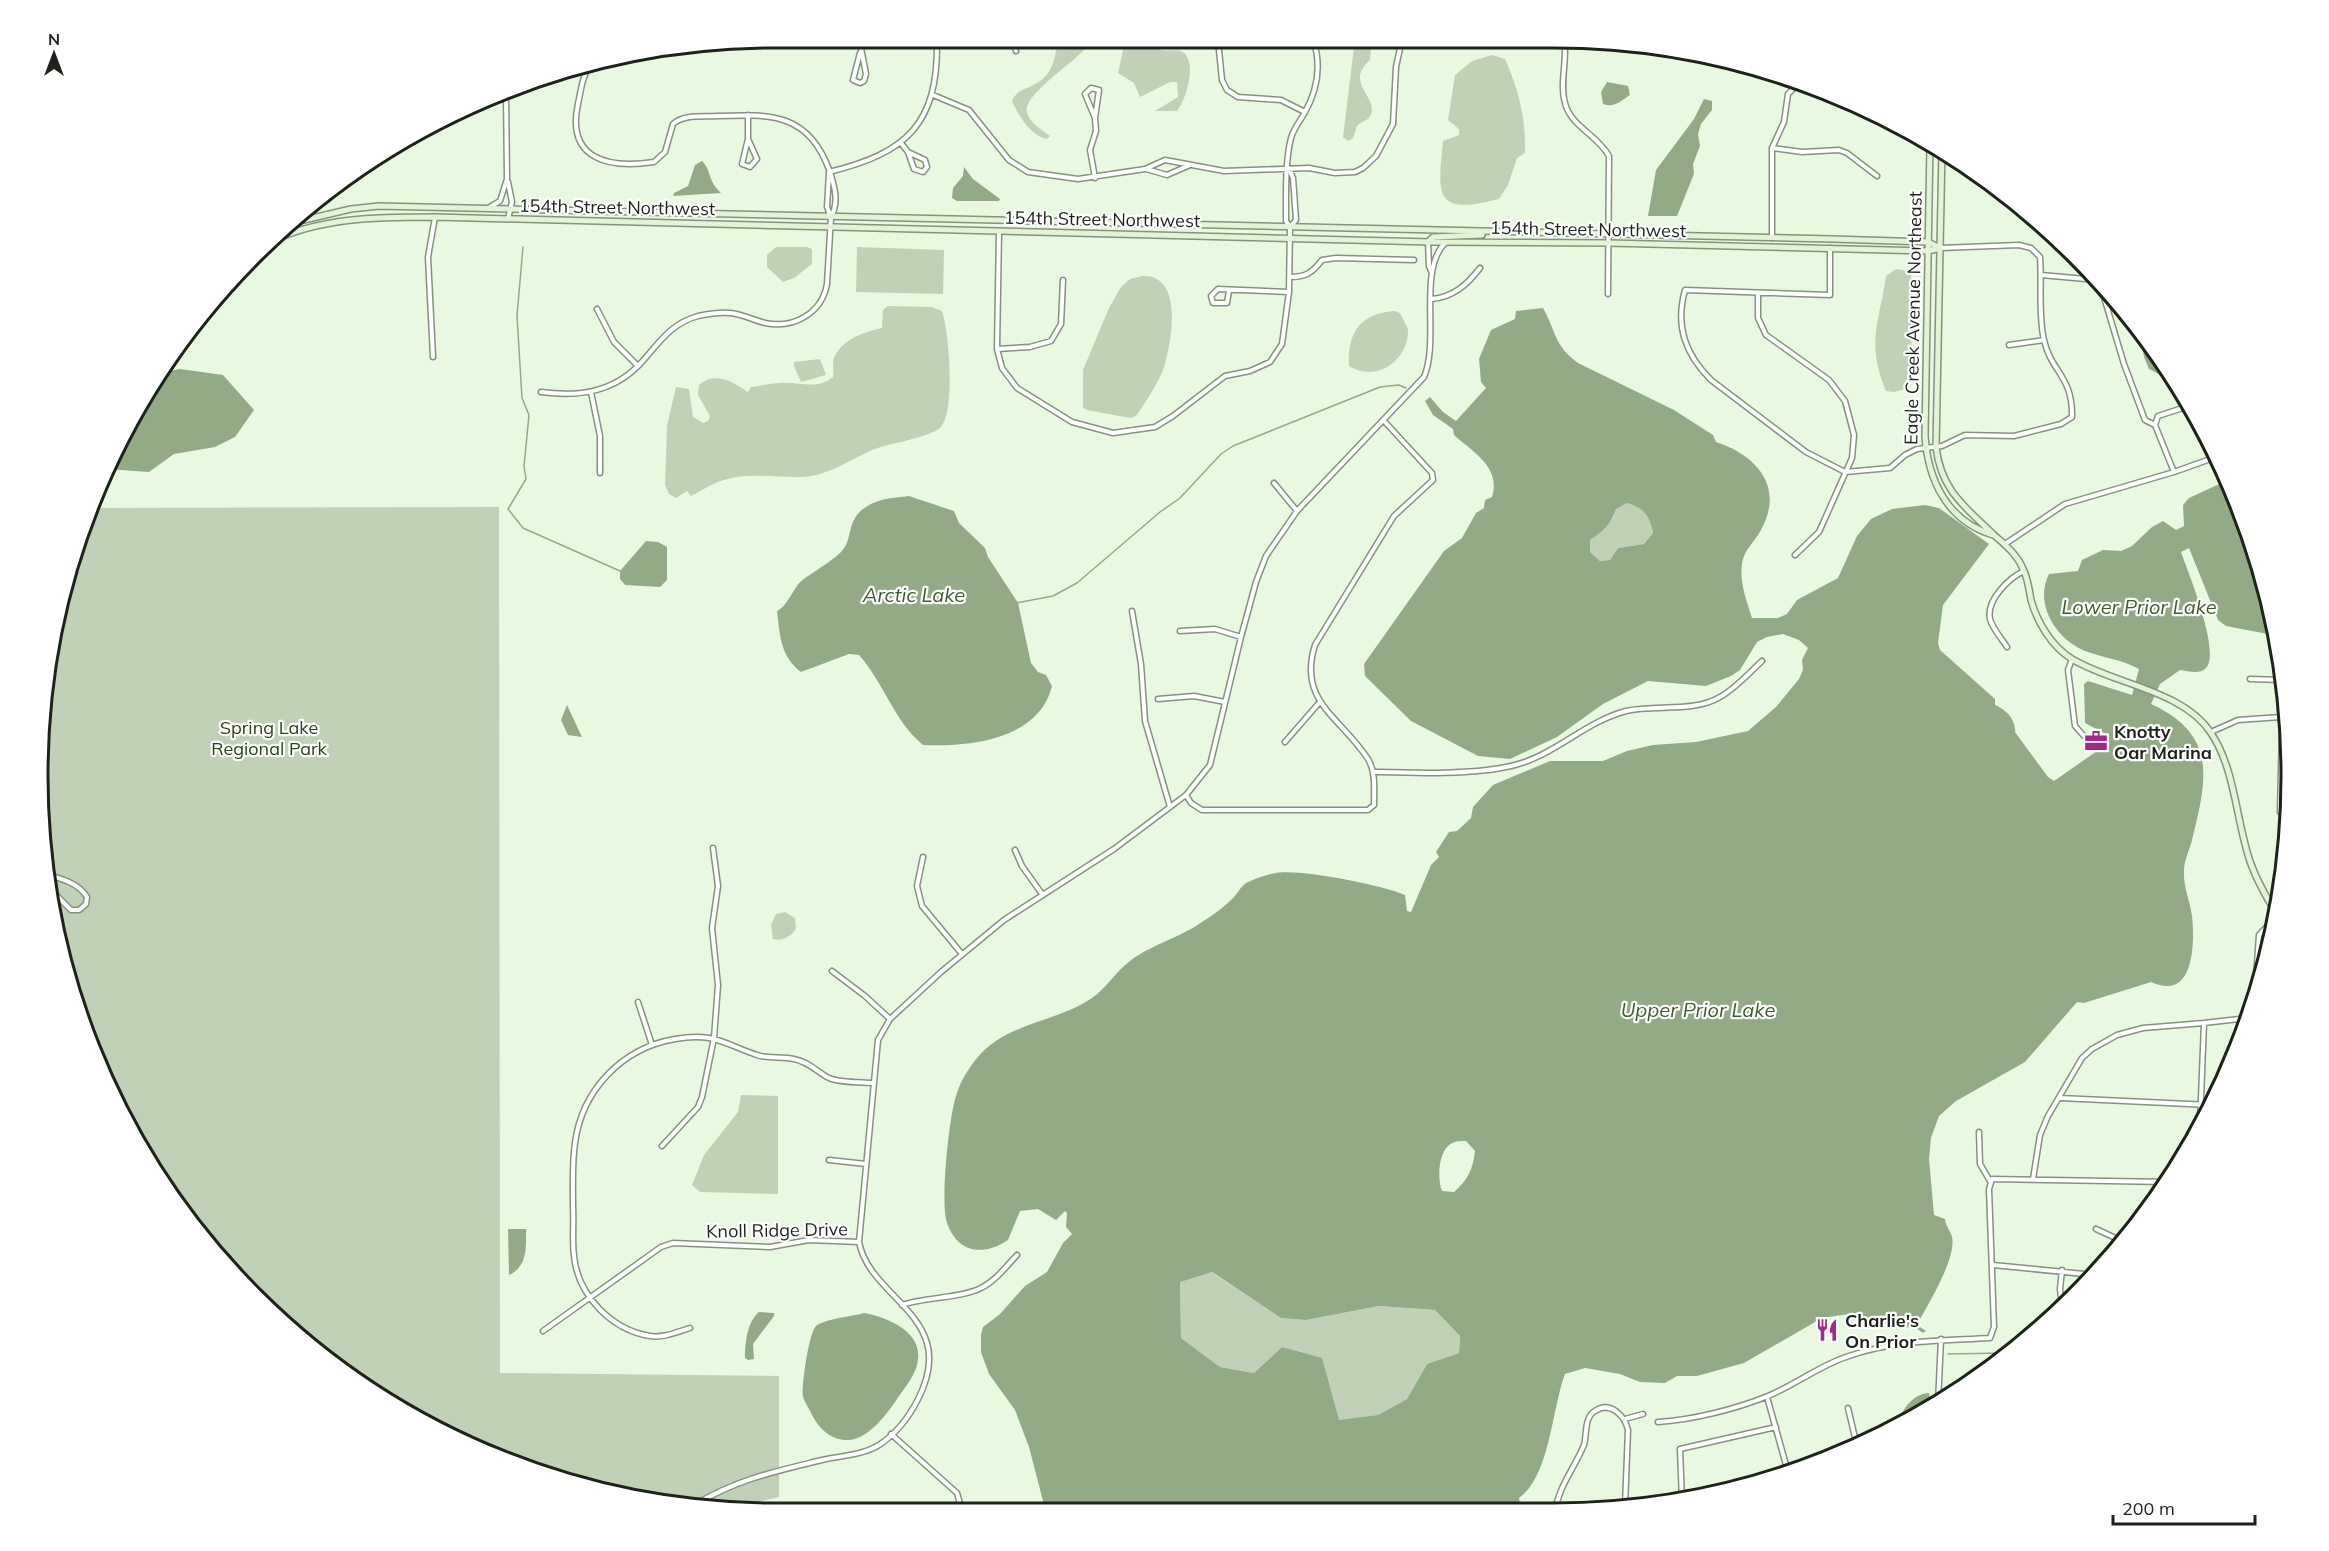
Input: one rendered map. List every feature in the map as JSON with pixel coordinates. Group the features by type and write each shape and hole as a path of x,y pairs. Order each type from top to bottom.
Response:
{"street":[{"path":"860,48 866,74 864,81 860,83 853,80 852,76 860,53"},
{"path":"829,172 881,155 901,142 917,126 933,95 937,74 937,48"},
{"path":"1219,48 1222,80 1227,90 1238,97 1281,100 1305,112"},
{"path":"999,231 997,349 1002,368 1017,388 1072,422 1113,433 1155,427 1225,376 1250,371 1270,362 1282,344 1289,292 1290,227 1286,221 1286,179 1292,135 1305,112 1317,81 1318,57 1316,48"},
{"path":"933,95 956,102 969,110 1000,151 1017,167 1041,175 1066,179 1095,178 1145,169 1166,160 1224,171 1309,168 1345,174 1355,172 1369,163 1393,124 1396,67 1400,48"},
{"path":"1566,49 1564,102 1575,121 1605,148 1609,156 1608,294"},
{"path":"541,392 559,394 591,392 615,384 638,366 665,334 690,319 728,312 764,323 785,324 805,318 814,311 825,295 831,217 836,207 835,190 820,149 800,128 782,118 748,115 678,120 669,130 665,152 654,162 604,161 588,153 575,132 574,120 585,74"},
{"path":"1095,118 1085,94 1090,88 1099,90 1100,95 1095,118 1096,131 1090,150 1095,178"},
{"path":"1772,238 1772,148 1784,122 1788,94 1793,89"},
{"path":"506,100 507,179 513,202 508,219"},
{"path":"748,115 748,139 742,164 750,167 757,159 748,139"},
{"path":"901,142 908,152 914,169 923,172 927,167 925,160 908,152"},
{"path":"1772,148 1802,152 1839,150 1847,153 1877,176"},
{"name":"Eagle Creek Avenue Northeast","path":"1930,153 1928,251 1931,448 1946,485 1961,504 2005,544 2024,570 2038,619 2057,646 2072,659 2167,699 2191,713 2211,732"},
{"name":"Eagle Creek Avenue Northeast","path":"1942,161 1941,248 1929,470 1945,501 1975,526 1994,535"},
{"path":"1145,169 1167,175 1190,165"},
{"path":"1289,168 1293,178 1296,220 1290,227"},
{"path":"829,172 826,207 831,217"},
{"path":"484,209 496,206 500,201 507,179"},
{"name":"154th Street Northwest","path":"311,216 380,206 1928,242 1941,248"},
{"name":"154th Street Northwest","path":"293,232 365,217 435,217 1428,242 1609,243 1928,251 1941,248 2019,245 2031,248 2040,257 2044,340"},
{"path":"433,357 428,257 435,217"},
{"path":"301,225 302,229"},
{"path":"1432,274 1428,266 1428,242 1433,237 1469,237 1499,233"},
{"path":"704,1499 723,1488 756,1475 861,1452 878,1445 891,1434 923,1391 929,1375 927,1342 902,1305 868,1266 859,1242 878,1040 890,1019 962,954 1042,894 1114,849 1186,795 1210,765 1241,637 1256,582 1266,556 1298,511 1385,422 1419,384 1429,366 1432,274 1438,249 1446,242"},
{"path":"1830,248 1830,295 1685,290 1681,305 1680,324 1685,345 1698,368 1711,381 1806,452 1845,472 1890,468 1905,455 1965,435 2014,436 2061,424 2072,417 2068,384 2050,356 2044,340 2009,345"},
{"path":"1290,277 1303,277 1313,272 1322,260 1336,258 1414,260"},
{"path":"1432,299 1447,297 1480,268"},
{"path":"2041,275 2084,279"},
{"path":"997,349 1030,347 1052,341 1061,324 1064,280"},
{"path":"1229,291 1227,303 1213,303 1212,292 1218,289 1289,292"},
{"path":"1758,294 1758,318 1766,334 1829,381 1845,401 1854,435 1852,458 1820,532 1795,555"},
{"path":"2106,303 2124,364 2145,420 2155,425"},
{"path":"597,309 614,342 638,366"},
{"path":"591,392 600,436 600,472"},
{"path":"2174,472 2155,425 2158,416 2182,408"},
{"path":"1186,795 1191,803 1202,810 1368,810 1374,805 1373,772 1369,760 1319,703 1309,662 1315,645 1394,516 1433,480 1432,472 1385,422"},
{"path":"2005,544 2065,504 2209,460"},
{"path":"1274,483 1298,511"},
{"path":"2007,647 1990,618 1992,604 2014,575 2024,570"},
{"path":"1132,611 1141,664 1145,721 1170,807"},
{"path":"1180,631 1215,629 1241,637"},
{"path":"2072,659 2068,670 2075,726 2084,736"},
{"path":"1373,772 1416,773 1511,766 1563,745 1589,727 1625,712 1703,704 1721,697 1762,662"},
{"path":"2250,679 2275,680"},
{"path":"1158,699 1194,696 1225,702"},
{"path":"1285,742 1319,703"},
{"path":"2270,902 2248,856 2225,766 2211,732 2248,718 2278,717"},
{"path":"2280,795 2281,764"},
{"path":"662,1146 698,1107 714,1038 718,985 712,928 718,886 713,848"},
{"path":"1015,850 1022,866 1042,894"},
{"path":"923,857 917,886 922,906 962,954"},
{"path":"55,877 67,880 82,890 87,897 86,904 79,910 71,910 59,897"},
{"path":"2257,958 2259,935 2264,930"},
{"path":"832,971 866,996 890,1019"},
{"path":"638,1002 652,1045"},
{"path":"2033,1179 2040,1135 2082,1058 2092,1049 2117,1035 2143,1028 2238,1019"},
{"path":"2060,1098 2201,1104 2204,1023"},
{"path":"690,1328 666,1336 633,1331 613,1322 589,1298 579,1278 573,1257 576,1135 581,1118 599,1084 615,1065 633,1053 676,1038 714,1038 757,1055 792,1058 813,1065 830,1078 874,1083"},
{"path":"1658,1422 1683,1420 1767,1396 1842,1358 1879,1346 1941,1339 1990,1338 1994,1327 1991,1180 1980,1164 1979,1132"},
{"path":"829,1160 866,1164"},
{"path":"1991,1180 2157,1182"},
{"path":"2096,1228 2115,1237"},
{"name":"Knoll Ridge Drive","path":"543,1331 655,1250 673,1243 770,1247 809,1240 859,1242"},
{"path":"902,1305 920,1298 981,1288 1001,1273 1017,1256"},
{"path":"1993,1265 2083,1273"},
{"path":"2061,1297 2062,1270"},
{"path":"1939,1392 1941,1339"},
{"path":"1767,1396 1786,1464"},
{"path":"1556,1503 1557,1496 1584,1444 1588,1419 1594,1411 1605,1408 1615,1410 1625,1419 1628,1430 1625,1499"},
{"path":"1848,1408 1855,1437"},
{"path":"1625,1419 1643,1414"},
{"path":"1682,1491 1680,1449 1776,1427"},
{"path":"891,1434 957,1493 960,1503"}],"green space":[{"path":"1056,48 1085,48 1043,86 1028,105 1029,117 1050,136 1047,139 1030,129 1012,101 1022,90 1044,78 1055,58"},
{"path":"1123,48 1179,51 1188,58 1190,65 1187,91 1177,111 1155,111 1178,97 1177,82 1170,82 1140,97 1134,83 1118,73"},
{"path":"1354,48 1371,48 1370,60 1362,69 1360,77 1372,111 1369,118 1357,126 1353,138 1348,141 1343,137"},
{"path":"1492,55 1505,59 1514,82 1523,116 1525,153 1517,158 1508,185 1499,199 1462,205 1444,197 1440,175 1443,141 1459,135 1459,129 1448,120 1455,75 1472,61"},
{"path":"776,247 812,249 812,264 794,278 783,282 767,267 767,255"},
{"path":"857,247 944,250 943,294 856,292"},
{"path":"1896,269 1907,271 1911,275 1911,378 1906,389 1894,392 1886,391 1875,346 1886,276"},
{"path":"1142,276 1156,278 1165,286 1170,298 1172,312 1170,342 1162,373 1136,416 1130,418 1087,410 1083,408 1083,370 1109,308 1121,287 1130,279"},
{"path":"888,306 931,307 942,311 949,353 950,390 945,419 940,428 926,435 877,448 820,474 802,477 743,476 720,481 691,496 687,491 676,498 669,494 665,485 667,426 676,387 689,389 693,417 703,423 708,421 710,416 698,395 699,385 711,379 724,380 748,392 751,387 773,383 820,384 833,377 833,360 842,346 854,337 882,328 883,310"},
{"path":"1395,311 1400,313 1408,329 1407,340 1397,359 1389,366 1370,372 1349,366 1351,343 1358,326 1373,316"},
{"path":"820,359 826,375 801,382 794,362"},
{"path":"1627,503 1645,514 1653,533 1644,544 1618,548 1610,560 1600,561 1590,552 1590,540 1606,527 1616,509"},
{"name":"Spring Lake Regional Park","path":"499,507 500,1373 779,1376 779,1497 757,1502 728,1501 681,1497 634,1489 542,1464 497,1448 454,1428 412,1406 371,1380 333,1353 296,1322 261,1290 229,1255 198,1218 171,1180 145,1139 103,1054 73,964 54,870 48,776 54,681 73,587 99,508"},
{"path":"785,912 795,918 796,928 786,938 773,939 771,925 776,914"},
{"path":"741,1095 778,1096 778,1194 700,1192 692,1185 704,1155 738,1112"},
{"path":"1211,1272 1281,1318 1306,1320 1379,1306 1435,1310 1460,1336 1459,1353 1427,1364 1407,1399 1378,1415 1339,1421 1282,1347 1254,1373 1220,1367 1181,1338 1180,1281"}],"water":[{"path":"1607,82 1628,86 1630,95 1614,104 1603,104 1601,92"},
{"path":"1704,99 1712,101 1712,110 1701,124 1698,134 1700,146 1693,164 1694,174 1677,216 1648,216 1656,170 1694,119"},
{"path":"702,161 721,193 673,196 674,193 688,186 695,165"},
{"path":"964,167 973,179 1000,199 999,201 957,201 952,198 953,188 963,176"},
{"name":"Upper Prior Lake","path":"1543,308 1560,344 1578,363 1674,410 1713,435 1716,442 1743,455 1762,474 1768,486 1770,499 1768,513 1760,532 1744,555 1741,574 1752,618 1778,618 1787,614 1797,600 1838,578 1857,536 1871,519 1892,509 1925,505 1939,508 1989,544 1943,605 1938,643 1940,650 1995,699 1995,705 2010,716 2015,732 2048,777 2054,781 2097,751 2104,733 2085,723 2084,684 2088,681 2132,695 2139,669 2085,651 2074,645 2056,629 2050,619 2044,597 2049,574 2078,571 2082,560 2103,550 2121,551 2132,546 2152,527 2163,521 2176,530 2184,526 2183,505 2189,498 2220,484 2242,542 2267,634 2226,626 2218,620 2189,548 2181,552 2207,630 2210,659 2203,670 2194,672 2180,670 2160,684 2151,704 2173,716 2188,730 2197,745 2202,761 2201,797 2184,867 2193,928 2189,967 2184,977 2176,984 2165,986 2151,982 2084,1003 2077,1002 2025,1062 1956,1101 1939,1116 1931,1138 1929,1159 1934,1215 1945,1219 1952,1237 1952,1246 1946,1269 1917,1325 1926,1331 1923,1333 1915,1327 1890,1328 1884,1322 1876,1323 1864,1317 1849,1314 1822,1318 1744,1363 1697,1376 1677,1376 1665,1383 1640,1382 1620,1374 1585,1368 1565,1374 1544,1458 1529,1488 1519,1498 1520,1503 1042,1503 1029,1447 1015,1410 989,1374 981,1352 981,1335 983,1327 1000,1314 1025,1286 1047,1272 1063,1243 1072,1234 1066,1227 1067,1213 1065,1211 1056,1220 1038,1209 1020,1211 1008,1240 990,1248 981,1250 965,1246 952,1233 947,1223 944,1197 951,1119 959,1088 977,1058 1002,1037 1063,1013 1092,998 1133,959 1199,924 1216,913 1246,883 1261,877 1276,873 1303,873 1378,887 1405,895 1407,911 1411,912 1431,865 1439,857 1436,852 1449,832 1457,831 1471,818 1473,807 1493,785 1550,761 1603,761 1627,751 1653,745 1696,742 1748,731 1776,707 1799,679 1803,670 1802,660 1808,648 1799,640 1783,634 1767,637 1757,642 1740,670 1731,676 1706,686 1648,681 1603,704 1557,737 1510,759 1478,756 1411,721 1365,676 1364,664 1444,551 1462,538 1476,513 1484,508 1485,500 1492,497 1493,477 1484,461 1454,435 1453,429 1433,415 1425,401 1430,397 1443,412 1456,421 1486,388 1481,382 1479,359 1491,330 1515,319 1516,311","holes":["1627,503 1638,508 1650,522 1653,533 1644,544 1618,548 1610,560 1600,561 1590,552 1590,540 1606,527 1616,509","1466,1141 1475,1151 1469,1174 1454,1192 1442,1191 1439,1179 1441,1158 1452,1143","1212,1272 1281,1318 1306,1320 1379,1306 1435,1310 1460,1336 1459,1353 1427,1364 1407,1399 1378,1415 1339,1420 1322,1358 1282,1347 1254,1373 1220,1367 1181,1338 1180,1282"]},
{"path":"2143,350 2160,374 2149,369"},
{"path":"180,369 223,375 254,410 235,437 215,447 174,454 149,472 116,470 145,412 171,371"},
{"name":"Arctic Lake","path":"909,496 954,511 959,523 985,548 988,557 1018,603 1031,663 1038,672 1046,675 1052,686 1045,704 1033,718 1018,729 981,741 923,745 904,725 859,655 849,654 801,672 785,652 780,637 777,611 786,603 800,583 841,552 855,518 865,507 879,501"},
{"path":"646,541 658,542 667,547 667,580 660,587 625,585 620,579 620,571"},
{"path":"567,705 582,737 568,735 561,720"},
{"path":"508,1229 526,1229 526,1249 523,1261 520,1267 509,1275"},
{"path":"759,1312 774,1313 774,1316 753,1344 754,1359 748,1360 745,1358 748,1333 752,1321"},
{"path":"864,1313 901,1327 914,1341 918,1349 918,1359 907,1385 877,1424 864,1435 843,1440 831,1436 822,1429 803,1397 806,1360 816,1326 833,1319"},
{"path":"1929,1393 1930,1398 1902,1414 1913,1399"}],"waterway":[{"path":"523,247 517,316 522,398 529,415 524,466 526,479 508,509 523,528 620,571"},
{"path":"1016,603 1053,596 1077,583 1160,512 1180,498 1221,454 1233,446 1380,387 1399,385 1406,388"},
{"path":"1948,1354 1996,1353"}],"place":[{"name":"Knotty Oar Marina","path":"2096,741"},
{"name":"Charlie's On Prior","path":"1827,1330"}],"water label":[{"name":"Lower Prior Lake","path":"2139,606"}]}
